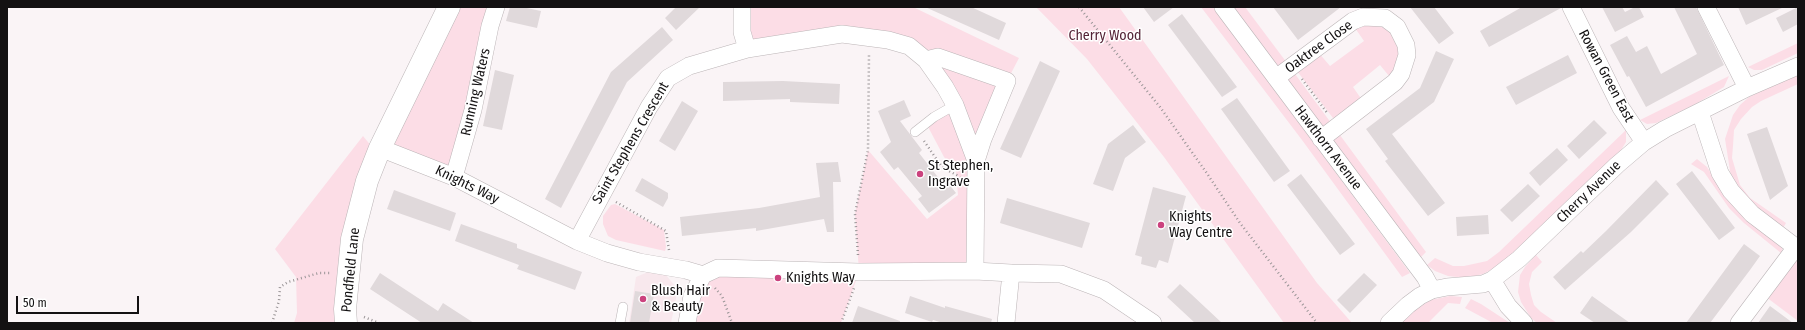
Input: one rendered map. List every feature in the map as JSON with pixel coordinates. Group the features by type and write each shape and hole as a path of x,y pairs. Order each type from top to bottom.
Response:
{"street":[{"path":"380,148 449,7"},
{"name":"Running Waters","path":"454,177 473,110 490,26 496,7"},
{"path":"742,7 742,32 747,49"},
{"name":"Hawthorn Avenue","path":"1223,7 1421,272 1432,290"},
{"name":"Rowan Green East","path":"1570,7 1621,108 1644,142"},
{"path":"1706,7 1747,88"},
{"name":"Oaktree Close","path":"1276,78 1353,21 1363,17 1385,18 1397,27 1406,45 1408,55 1401,74 1395,82 1321,139"},
{"name":"Saint Stephens Crescent","path":"576,241 649,107 668,78 689,66 747,49 842,34 888,40 909,46 926,60 945,86 955,105 976,161"},
{"name":"Saint Stephens Crescent","path":"926,60 938,57 1007,81 983,139 976,161 976,270"},
{"name":"Cherry Avenue","path":"1389,323 1408,305 1420,296 1432,290 1447,287 1483,284 1492,280 1519,259 1617,165 1644,142 1665,129 1747,88 1798,66"},
{"path":"1700,112 1720,173 1731,191 1752,214 1797,248 1739,323"},
{"name":"Knights Way","path":"380,148 454,177 576,241 607,253 703,275"},
{"name":"Pondfield Lane","path":"346,323 345,309 352,239 367,180 380,148"},
{"path":"687,323 692,296 703,275 718,268 859,272 976,270 1011,273 1061,274 1104,290 1153,323"},
{"path":"1006,323 1011,273"},
{"path":"1492,280 1508,306 1524,323"}],"lane":[{"path":"915,132 934,117 955,105"},
{"path":"620,323 623,307"}],"path":[{"path":"1079,7 1160,107 1240,223 1317,323"},
{"path":"841,323 859,272 855,214 868,150 868,81 870,37"},
{"path":"1292,66 1337,127"},
{"path":"915,132 922,138 942,167 956,177 976,181"},
{"path":"601,194 666,231 670,268"},
{"path":"272,323 280,287 288,282 319,273 348,272"},
{"path":"703,275 722,296 732,323"}],"shaded area":[{"path":"648,272 666,275 675,286 676,299 671,323 629,323 636,277"}],"green space":[{"path":"449,7 496,7 454,177 380,148"},
{"path":"742,7 913,7 1019,58 1007,81 976,161 975,271 859,272 855,214 868,150 927,219 958,195 956,171 944,157 926,123 955,105 926,60 842,34 747,49"},
{"name":"Cherry Wood","path":"1036,7 1119,7 1317,283 1352,323 1284,323 1164,157 1087,59"},
{"path":"1201,7 1213,7 1410,273 1402,277 1302,140"},
{"path":"1233,7 1245,7 1284,59 1426,252 1420,258"},
{"path":"1377,24 1391,32 1399,51 1394,72 1389,76 1380,65 1353,87 1362,100 1337,120 1333,118 1297,71 1318,52 1330,66 1364,41 1355,28 1362,25"},
{"path":"1798,43 1798,53 1762,70 1754,70 1748,67"},
{"path":"1798,73 1798,84 1761,101 1752,107 1741,119 1734,130 1732,158 1740,185 1750,198 1786,223 1782,230 1754,209 1731,177 1725,139 1733,115 1740,105 1749,97"},
{"path":"1729,76 1724,87 1694,105 1656,123 1647,124 1640,120"},
{"path":"1626,130 1626,142 1618,155 1537,233 1497,267 1483,274 1467,278 1448,276 1435,271 1427,265 1435,258 1453,266 1464,266 1487,261 1499,252"},
{"path":"363,136 377,153 346,323 294,323 297,313 296,277 275,249"},
{"path":"1697,159 1707,167 1724,193 1783,247 1781,253 1744,223 1729,208 1704,172 1691,164"},
{"path":"615,204 664,230 665,251 616,240 608,236 603,224 603,216 611,205"},
{"path":"1536,255 1542,262 1532,272 1529,284 1534,305 1557,323 1537,323 1531,318 1521,302 1518,292 1520,275"},
{"path":"1798,255 1798,321 1766,297"},
{"path":"859,272 841,323 687,323 703,275"},
{"path":"1450,296 1462,297 1460,304 1448,303 1428,323 1400,323 1411,313 1430,300"},
{"path":"1471,299 1510,323 1493,323 1465,308"}],"building":[{"path":"510,7 522,7 541,11 537,28 506,21"},
{"path":"676,7 700,7 676,30 665,18"},
{"path":"925,7 971,7 1006,23 999,40"},
{"path":"1143,7 1174,7 1154,22"},
{"path":"1273,7 1341,7 1298,40"},
{"path":"1410,7 1434,7 1454,33 1439,44"},
{"path":"1522,7 1561,8 1489,47 1480,31"},
{"path":"1602,7 1622,7 1625,12 1635,7 1639,7 1644,17 1615,32"},
{"path":"1674,7 1696,7 1724,65 1646,107 1629,76 1627,77 1610,45 1627,36 1636,52 1647,46 1661,74 1697,54"},
{"path":"1738,7 1784,7 1746,25"},
{"path":"1798,7 1798,24 1783,32 1776,18"},
{"path":"1182,14 1237,87 1222,97 1168,25"},
{"path":"662,27 673,40 627,82 561,208 545,199 611,72"},
{"path":"1436,51 1454,59 1434,102 1392,134 1445,203 1428,216 1385,161 1388,159 1366,129 1420,88"},
{"path":"1568,55 1577,73 1516,105 1506,87"},
{"path":"1040,61 1060,71 1021,158 1000,149"},
{"path":"495,70 514,75 502,130 483,126"},
{"path":"783,81 840,84 839,104 790,102 790,99 723,101 723,82"},
{"path":"1237,98 1290,171 1274,182 1221,109"},
{"name":"St Stephen, Ingrave","path":"904,100 911,116 900,121 922,150 919,153 941,181 944,178 956,193 929,213 918,199 922,196 898,167 894,170 880,152 891,142 878,111"},
{"path":"682,101 698,111 675,151 659,141"},
{"path":"1594,120 1607,133 1579,159 1567,146"},
{"path":"1133,125 1146,142 1125,158 1113,191 1093,184 1108,144"},
{"path":"1767,127 1788,186 1770,200 1747,134"},
{"path":"1557,148 1568,160 1540,186 1529,173"},
{"path":"838,162 841,182 833,182 834,232 827,232 824,219 756,231 756,228 682,236 680,217 759,208 820,197 816,163"},
{"path":"1692,171 1735,228 1719,240 1676,184"},
{"path":"1301,174 1355,244 1340,255 1287,185"},
{"path":"642,178 668,193 668,198 663,207 635,191"},
{"path":"1656,180 1669,194 1631,232 1565,290 1553,277 1581,251 1583,253"},
{"path":"1528,184 1540,196 1512,222 1500,210"},
{"name":"Knights Way Centre","path":"1153,187 1186,196 1168,263 1159,260 1156,268 1141,264 1142,257 1135,255"},
{"path":"394,190 456,213 450,231 387,209"},
{"path":"1007,198 1090,223 1082,248 1000,223"},
{"path":"1488,215 1489,234 1457,236 1456,217"},
{"path":"461,224 517,244 517,248 582,272 575,290 517,269 519,265 455,241"},
{"path":"1744,244 1760,256 1750,270 1710,323 1686,323"},
{"path":"380,273 438,311 443,303 474,323 422,323 370,289"},
{"path":"1364,273 1377,285 1350,313 1337,300"},
{"path":"1180,284 1222,323 1195,323 1167,297"},
{"path":"635,291 654,294 649,323 630,323"},
{"path":"910,296 945,308 945,306 992,319 991,323 943,323 933,320 932,322 905,313"},
{"path":"1592,296 1630,323 1595,323 1580,313"},
{"path":"858,306 900,321 900,323 852,323"},
{"path":"1770,306 1793,323 1758,323"}],"place":[{"name":"St Stephen, Ingrave","path":"920,174"},
{"name":"Knights Way Centre","path":"1161,225"},
{"name":"Knights Way","path":"778,278"},
{"name":"Blush Hair & Beauty","path":"643,299"}]}
